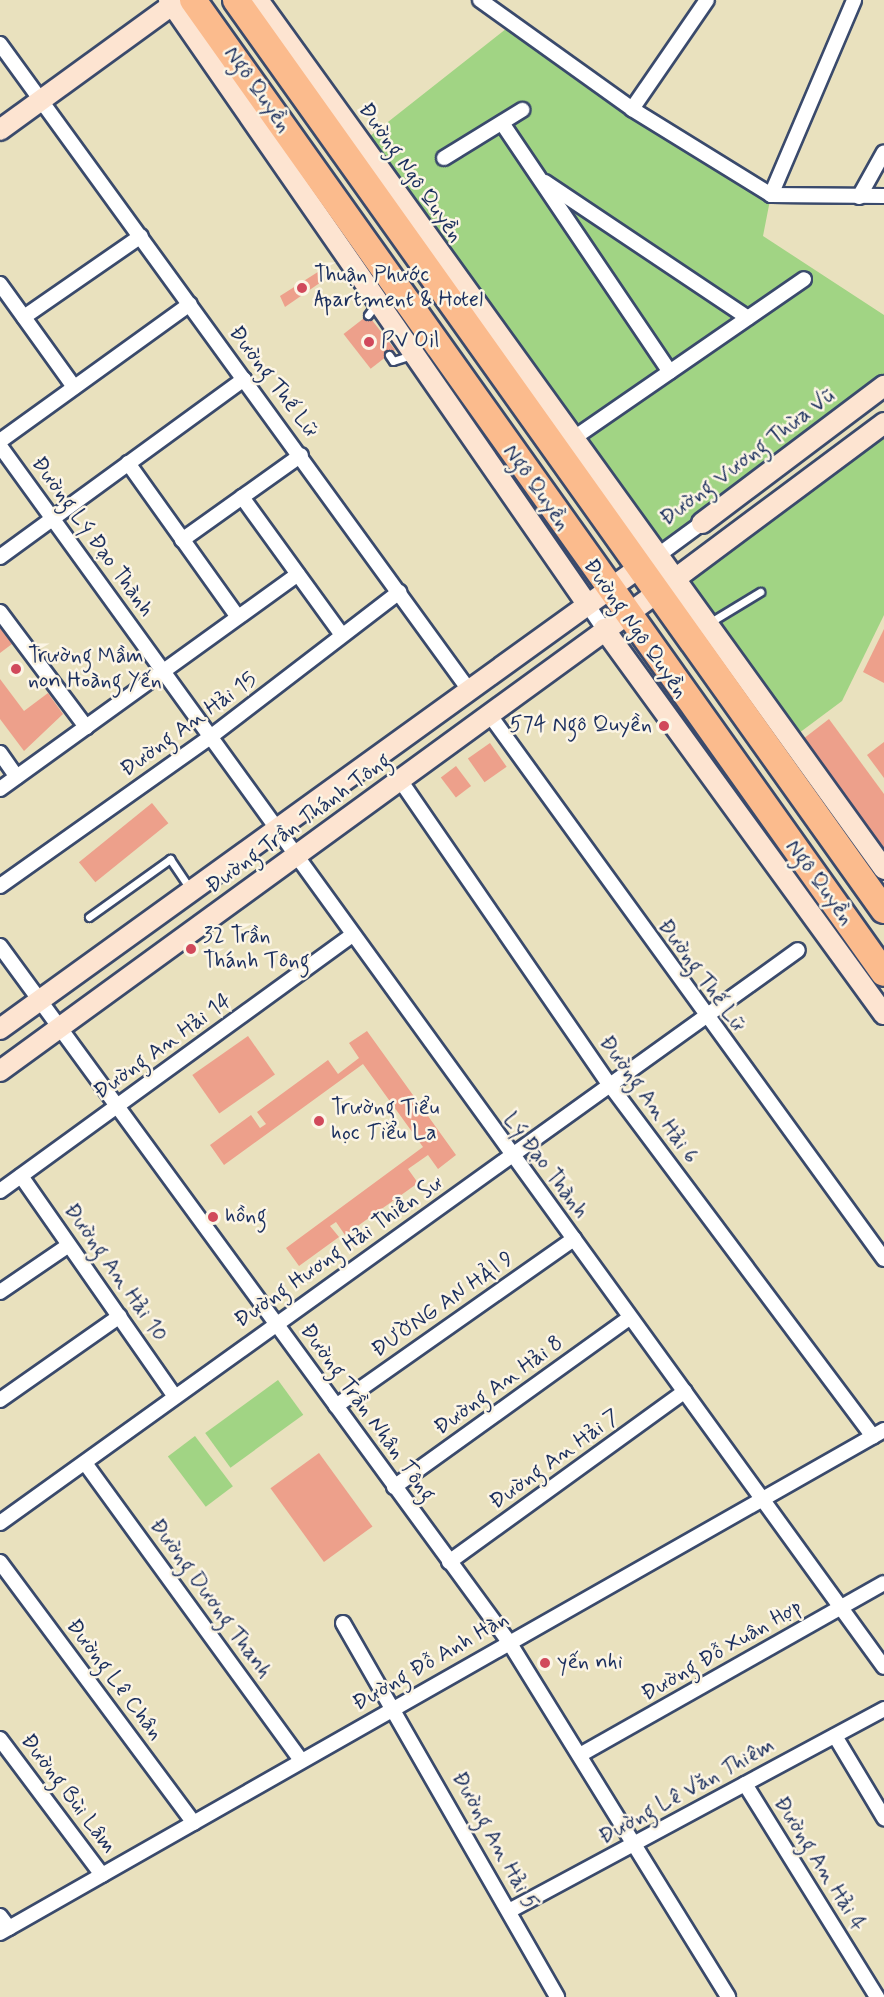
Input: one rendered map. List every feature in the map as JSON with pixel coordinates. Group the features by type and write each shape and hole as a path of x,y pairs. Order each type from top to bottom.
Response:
{"highway":[{"name":"Ngô Quyền","path":"236,0 649,561 884,910"},
{"name":"Ngô Quyền","path":"178,1 598,597 626,614 884,973"}],"street":[{"name":"Đường Ngô Quyền","path":"258,0 572,440 649,561"},
{"path":"480,0 633,109 771,195 884,196"},
{"path":"633,109 707,0"},
{"path":"771,195 854,0"},
{"name":"Đường Ngô Quyền","path":"178,1 374,308 416,354 598,597 604,629 884,1014"},
{"path":"0,130 178,1"},
{"name":"Đường Thế Lữ","path":"0,44 301,455 469,690"},
{"path":"444,159 522,111"},
{"path":"502,123 670,372"},
{"path":"860,197 884,152"},
{"path":"538,177 748,318"},
{"path":"24,317 141,236"},
{"path":"572,440 804,279"},
{"path":"0,284 74,387"},
{"path":"0,441 190,304"},
{"path":"0,557 244,379"},
{"name":"Đường Vương Thừa Vũ","path":"649,561 884,386"},
{"path":"884,423 666,586 707,624 884,869"},
{"name":"Đường Lý Đạo Thành","path":"0,446 51,519 163,669 209,738 295,857"},
{"path":"182,540 301,455"},
{"path":"128,463 238,617"},
{"path":"242,497 342,634"},
{"name":"Đường Trần Thánh Tông","path":"0,1029 649,561"},
{"path":"0,789 163,669 298,574"},
{"name":"Đường Trần Thánh Tông","path":"0,1071 666,586"},
{"name":"Đường An Hải 15","path":"0,886 209,738 399,592"},
{"path":"0,612 86,726"},
{"name":"Đường Thế Lữ","path":"489,714 704,1016 884,1259"},
{"path":"0,753 17,777"},
{"name":"Đường An Hải 6","path":"400,780 609,1085 878,1433"},
{"name":"Lý Đạo Thành","path":"295,857 511,1157 574,1239 629,1318 765,1497 884,1666"},
{"name":"Đường An Hải 14","path":"0,1191 351,936"},
{"name":"Đường Trần Nhân Tông","path":"0,946 509,1642 728,1997"},
{"name":"Đường Hương Hải Thiền Sư","path":"0,1523 85,1463 275,1321 511,1157 798,950"},
{"name":"Đường An Hải 10","path":"21,1176 174,1395"},
{"name":"ĐƯỜNG AN HẢl 9","path":"336,1406 574,1239"},
{"path":"0,1292 69,1245"},
{"path":"0,1400 120,1316"},
{"name":"Đường An Hải 8","path":"394,1487 629,1318"},
{"name":"Đường An Hải 7","path":"449,1562 685,1391"},
{"name":"Đường Đỗ Anh Hàn","path":"4,1930 878,1433"},
{"name":"Đường Dương Thanh","path":"85,1463 301,1760"},
{"name":"Đường Lê Chân","path":"0,1562 194,1823"},
{"name":"Đường Đỗ Xuân Hợp","path":"580,1755 884,1582"},
{"name":"Đường An Hải 5","path":"343,1623 394,1707 557,1997"},
{"name":"Đường Lê Văn Thiêm","path":"509,1911 884,1709"},
{"path":"835,1736 884,1818"},
{"name":"Đường Bùi Lâm","path":"0,1739 102,1875"},
{"name":"Đường An Hải 4","path":"745,1784 877,1997"},
{"path":"0,1916 4,1930"}],"lane":[{"path":"389,355 393,361 416,354"},
{"path":"707,624 760,592"},
{"path":"89,916 170,859 192,891"}],"green space":[{"path":"511,25 771,195 763,236 884,315 884,386 657,556 360,144"},
{"path":"884,423 884,615 842,701 791,739 675,579"},
{"path":"278,1380 303,1415 230,1468 205,1433"},
{"path":"195,1436 233,1486 206,1507 168,1456"}],"building":[{"name":"Thuận Phước Apartment & Hotel","path":"321,270 324,280 285,307 280,296"},
{"name":"PV Oil","path":"368,315 395,350 371,369 344,334"},
{"path":"0,627 12,644 0,653"},
{"path":"884,629 884,683 863,672"},
{"path":"0,679 24,711 48,693 63,714 24,751 0,719"},
{"path":"829,719 884,794 884,850 803,739"},
{"path":"884,742 884,778 867,755"},
{"path":"490,743 507,767 485,782 468,758"},
{"path":"456,766 471,786 456,797 441,777"},
{"path":"152,803 168,823 95,882 79,862"},
{"path":"367,1031 456,1155 438,1169 428,1155 408,1169 418,1183 345,1235 336,1222 330,1226 339,1237 299,1266 286,1248 423,1147 363,1064 224,1165 210,1145 251,1115 260,1128 266,1124 257,1112 328,1060 338,1074 359,1058 349,1043"},
{"path":"248,1036 275,1075 219,1114 192,1075"},
{"path":"319,1453 372,1527 324,1562 270,1488"}],"place":[{"name":"Thuận Phước Apartment & Hotel","path":"302,288"},
{"name":"PV Oil","path":"369,342"},
{"name":"Trường Mầm non Hoàng Yến","path":"16,669"},
{"name":"574 Ngô Quyền","path":"664,726"},
{"name":"32 Trần Thánh Tông","path":"191,949"},
{"name":"Trường Tiểu học Tiểu La","path":"319,1121"},
{"name":"hồng","path":"213,1217"},
{"name":"yến nhi","path":"545,1663"}]}
